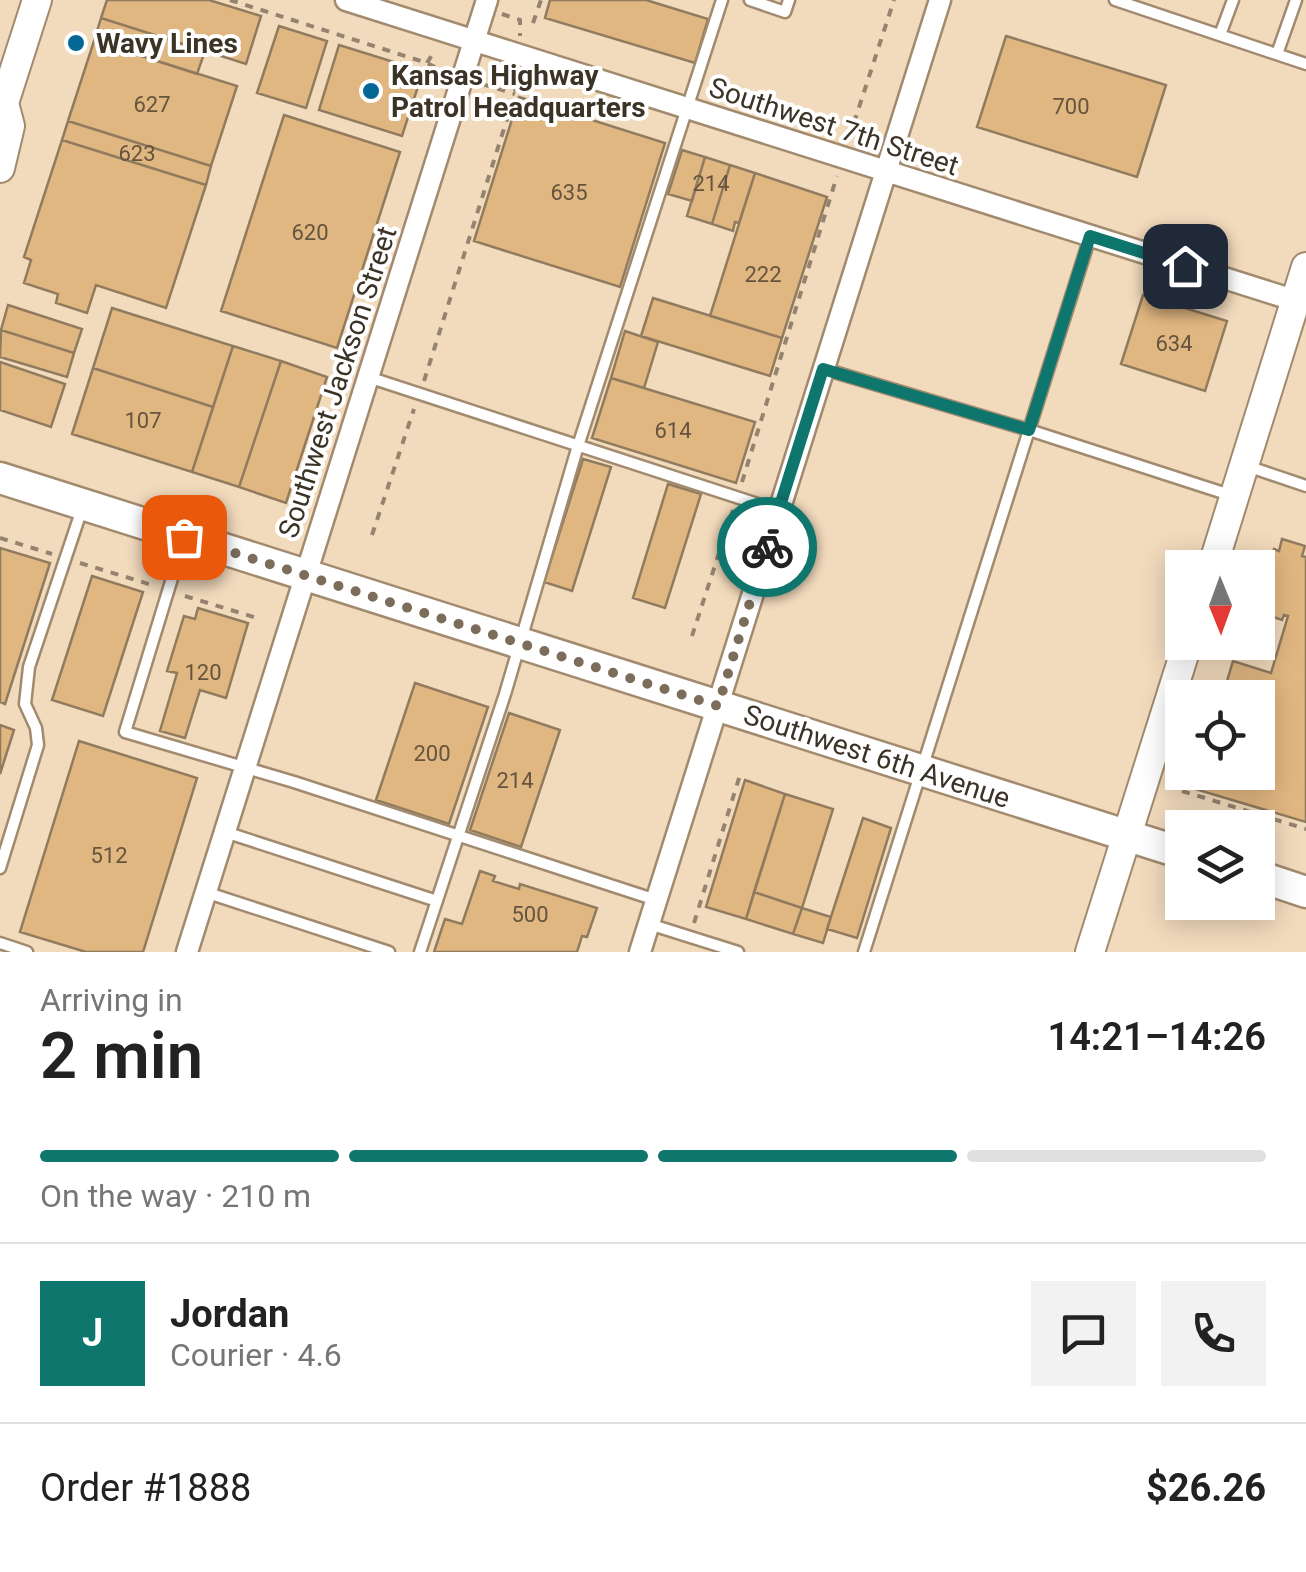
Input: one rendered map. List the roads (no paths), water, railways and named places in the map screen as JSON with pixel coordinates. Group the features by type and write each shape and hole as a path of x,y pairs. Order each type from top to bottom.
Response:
{"main road":[{"path":"0,168 10,126 2,105 37,0"},
{"path":"1218,550 1300,302 1306,267"},
{"name":"Southwest 6th Avenue","path":"0,478 1165,847"},
{"path":"1090,952 1182,660"},
{"path":"1275,882 1306,892"}],"street":[{"name":"Southwest 7th Street","path":"346,0 1300,302"},
{"name":"Southwest Jackson Street","path":"187,952 487,0"},
{"path":"640,952 940,0"}],"lane":[{"path":"420,952 521,644 578,444 722,0"},
{"path":"750,0 785,12 789,0"},
{"path":"1115,0 1306,64"},
{"path":"1156,14 1161,0"},
{"path":"1220,35 1233,0"},
{"path":"1278,54 1296,0"},
{"path":"864,952 1090,236"},
{"path":"823,369 1029,430 1234,497"},
{"path":"368,377 779,510"},
{"path":"1244,465 1306,486"},
{"path":"0,868 38,745 36,728 24,704 29,667 84,503"},
{"path":"184,537 125,732 656,900"},
{"path":"224,832 437,902"},
{"path":"206,892 388,952"},
{"path":"648,924 738,952"},
{"path":"0,943 27,952"}],"place":[{"name":"Wavy Lines","path":"76,43"},
{"name":"Kansas Highway Patrol Headquarters","path":"371,91"}]}
